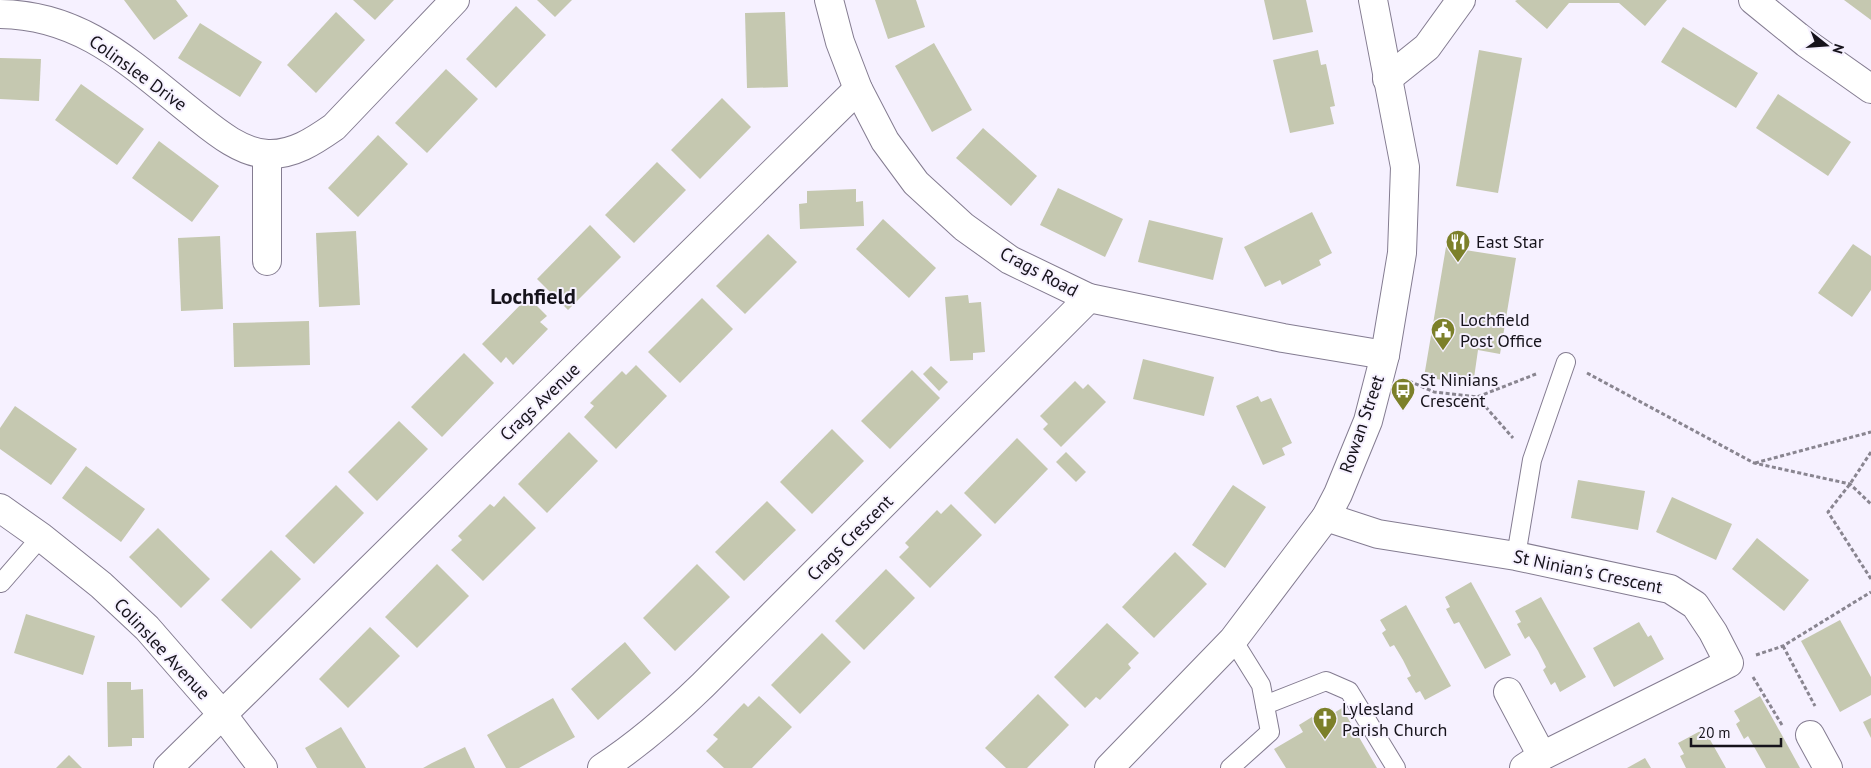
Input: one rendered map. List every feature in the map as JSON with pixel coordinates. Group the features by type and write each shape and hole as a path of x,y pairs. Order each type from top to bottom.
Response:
{"street":[{"name":"Colinslee Drive","path":"0,14 38,8 93,38 124,59 214,130 245,149 267,154 289,151 312,142 334,127 455,0"},
{"name":"Crags Road","path":"829,0 840,42 858,90 885,141 916,183 964,228 1010,260 1088,298 1283,338 1383,362"},
{"name":"Rowan Street","path":"1109,768 1233,640 1326,518 1368,421 1383,362 1402,254 1405,167 1373,0"},
{"path":"1387,79 1427,47 1461,0"},
{"path":"1753,0 1806,43 1871,89"},
{"name":"Crags Avenue","path":"168,768 858,90"},
{"path":"267,154 267,261"},
{"name":"Crags Crescent","path":"602,768 625,754 670,717 704,685 1088,298"},
{"name":"Colinslee Avenue","path":"0,508 101,585 147,628 222,714 263,768"},
{"name":"St Ninian's Crescent","path":"1326,518 1378,534 1516,556 1670,589 1695,605 1736,661"},
{"path":"1508,692 1533,762 1736,661"},
{"path":"1810,735 1828,768"}],"lane":[{"path":"1516,556 1532,460 1566,362"},
{"path":"1,583 40,537"},
{"path":"1230,768 1270,732 1261,685 1233,640"},
{"path":"1264,705 1326,681 1349,691 1396,768"}],"path":[{"path":"1383,362 1434,392 1477,397 1566,362 1754,463 1850,484 1871,504"},
{"path":"1477,397 1532,460"},
{"path":"1754,463 1871,432"},
{"path":"1871,452 1850,484 1828,512 1871,579"},
{"path":"1783,646 1820,717 1810,735 1788,734 1736,661 1783,646 1871,592"}],"building":[{"path":"124,0 176,0 188,16 154,40"},
{"path":"353,0 394,0 375,20"},
{"path":"537,0 572,0 555,17"},
{"path":"875,0 916,0 925,27 888,39"},
{"path":"1264,0 1306,0 1313,32 1273,40"},
{"path":"1667,0 1645,26 1619,3 1569,3 1547,29 1515,1"},
{"path":"1844,0 1871,0 1871,20"},
{"path":"516,6 546,35 496,88 466,59"},
{"path":"336,12 365,40 316,93 287,65"},
{"path":"785,12 788,87 747,88 745,13"},
{"path":"200,23 262,62 240,97 178,58"},
{"path":"1683,27 1758,73 1736,108 1661,62"},
{"path":"934,43 972,110 932,132 895,66"},
{"path":"1318,50 1321,65 1326,64 1335,106 1330,107 1334,124 1290,133 1273,60"},
{"path":"1479,50 1522,58 1498,193 1456,186"},
{"path":"0,58 41,59 39,101 0,99"},
{"path":"446,69 478,99 427,153 395,123"},
{"path":"81,84 144,129 117,165 55,120"},
{"path":"1778,94 1851,142 1828,176 1756,128"},
{"path":"722,98 751,127 700,179 671,150"},
{"path":"983,128 1037,176 1011,206 956,158"},
{"path":"378,135 408,164 358,217 328,188"},
{"path":"159,141 219,186 192,222 132,178"},
{"path":"657,162 686,190 634,243 605,215"},
{"path":"1058,188 1123,219 1105,257 1040,225"},
{"path":"856,189 856,202 863,201 864,226 800,229 799,204 807,203 807,191"},
{"path":"1312,212 1332,253 1319,260 1321,265 1282,285 1280,280 1265,287 1244,247"},
{"path":"883,219 936,268 909,298 856,249"},
{"path":"1149,220 1223,238 1213,280 1138,262"},
{"path":"590,225 621,257 568,310 537,279"},
{"path":"356,231 360,305 319,307 316,233"},
{"path":"768,234 797,262 745,314 716,286"},
{"path":"220,236 223,309 181,311 178,238"},
{"path":"1853,244 1871,256 1871,290 1852,317 1818,293"},
{"path":"1446,247 1516,258 1500,354 1478,350 1473,385 1424,377"},
{"path":"968,295 969,303 981,302 985,352 973,353 973,360 950,361 945,297"},
{"path":"528,297 547,316 540,322 548,329 513,365 506,357 501,363 482,344"},
{"path":"702,298 733,329 680,383 648,352"},
{"path":"309,321 310,365 234,367 233,323"},
{"path":"464,353 494,383 442,437 411,407"},
{"path":"1143,359 1214,377 1204,416 1133,399"},
{"path":"636,365 667,396 616,449 584,417 594,406 590,403 622,371 626,375"},
{"path":"931,366 948,382 939,391 923,374"},
{"path":"912,370 940,398 890,449 861,421"},
{"path":"1075,381 1083,389 1088,384 1106,402 1061,447 1043,429 1048,424 1040,416"},
{"path":"1258,396 1261,402 1271,398 1292,443 1282,448 1285,455 1263,465 1236,406"},
{"path":"15,406 77,449 51,485 0,449 0,428"},
{"path":"399,421 428,449 377,501 348,472"},
{"path":"832,429 864,461 812,514 780,482"},
{"path":"569,432 598,461 547,513 518,484"},
{"path":"1017,438 1048,469 995,524 964,493"},
{"path":"1066,452 1086,472 1076,482 1056,462"},
{"path":"86,466 145,509 121,542 62,498"},
{"path":"1578,480 1645,491 1638,530 1571,518"},
{"path":"336,485 364,513 314,564 285,536"},
{"path":"1233,485 1266,507 1225,568 1192,545"},
{"path":"504,496 536,528 483,581 451,550 462,540 458,536 490,504 494,507"},
{"path":"1672,497 1732,524 1716,560 1656,532"},
{"path":"767,501 796,530 744,581 715,552"},
{"path":"951,504 982,535 930,588 899,557 909,547 905,543 937,510 941,514"},
{"path":"158,528 210,579 181,608 129,557"},
{"path":"1757,538 1809,580 1784,611 1732,569"},
{"path":"271,550 301,579 251,629 221,600"},
{"path":"1175,552 1207,584 1154,638 1122,607"},
{"path":"437,564 469,596 417,648 385,617"},
{"path":"697,564 730,597 675,651 643,618"},
{"path":"886,569 915,598 864,650 835,621"},
{"path":"1471,582 1511,655 1485,669 1459,622 1454,624 1446,609 1450,607 1445,597"},
{"path":"1541,597 1586,677 1560,692 1555,682 1551,685 1543,670 1546,667 1538,651 1529,636 1525,639 1517,624 1521,622 1515,611"},
{"path":"1406,605 1451,686 1425,700 1420,691 1416,693 1407,678 1411,676 1403,660 1394,645 1390,647 1382,633 1386,630 1380,620"},
{"path":"26,614 95,636 83,675 14,653"},
{"path":"1840,620 1871,677 1871,695 1840,712 1801,641"},
{"path":"1639,622 1648,637 1651,635 1664,659 1614,687 1593,648"},
{"path":"1107,623 1139,653 1128,664 1131,668 1100,700 1096,697 1085,708 1054,677"},
{"path":"370,627 400,656 348,708 319,679"},
{"path":"822,633 851,662 800,714 771,685"},
{"path":"625,642 651,673 598,720 571,689"},
{"path":"107,682 131,682 131,690 143,689 144,738 132,738 132,746 108,747"},
{"path":"1038,694 1069,725 1027,768 1006,768 985,748"},
{"path":"759,696 792,727 752,768 724,768 706,751 718,739 713,735 744,703 748,707"},
{"path":"1760,696 1800,768 1766,768 1748,736 1744,739 1736,724 1740,721 1734,711"},
{"path":"553,698 575,737 519,768 506,768 487,735"},
{"name":"Lylesland Parish Church","path":"1342,708 1377,768 1286,768 1274,749 1303,732 1299,725 1312,717 1316,724"},
{"path":"1871,718 1871,738 1863,722"},
{"path":"341,727 366,768 317,768 305,748"},
{"path":"1704,729 1726,768 1686,768 1680,756 1684,754 1678,743"},
{"path":"465,747 475,768 423,768 432,763"},
{"path":"69,755 82,768 56,768"},
{"path":"1645,758 1651,768 1627,768"}],"place":[{"name":"East Star","path":"1458,263"},
{"name":"Lochfield Post Office","path":"1443,351"},
{"name":"St Ninians Crescent","path":"1403,411"},
{"name":"Lylesland Parish Church","path":"1325,740"}],"district":[{"name":"Lochfield","path":"533,296"}]}
